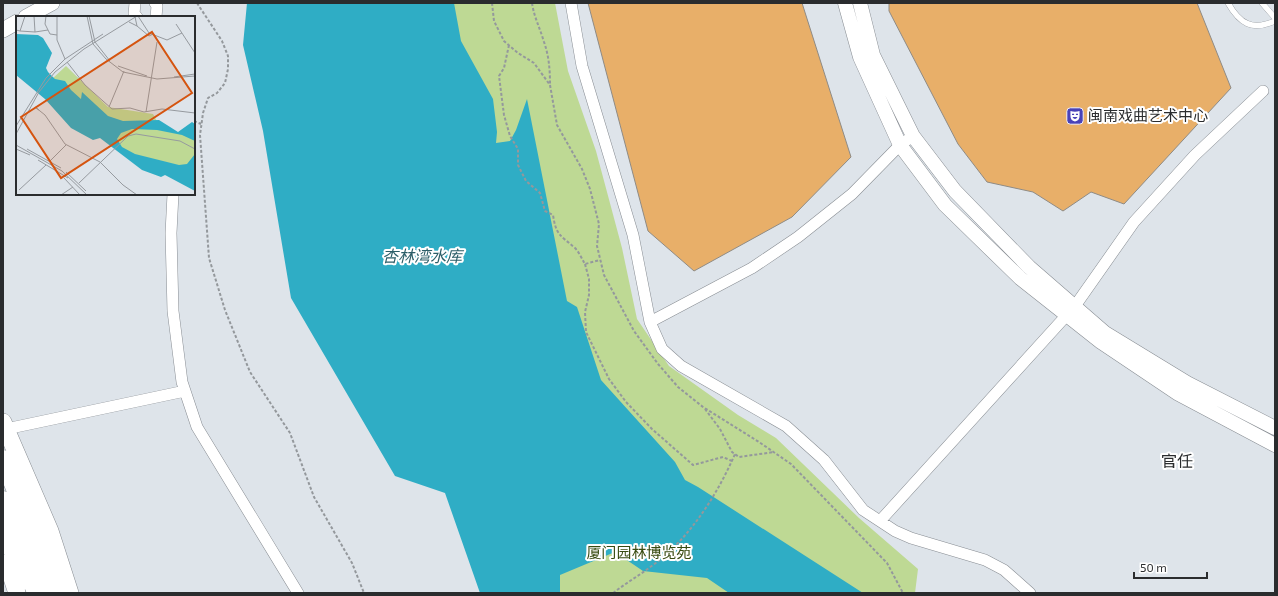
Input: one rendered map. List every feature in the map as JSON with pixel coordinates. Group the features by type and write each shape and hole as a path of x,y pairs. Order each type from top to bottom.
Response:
{"highway":[{"path":"3,459 42,552 53,593"},
{"path":"3,500 10,532 36,593"}],"main road":[{"path":"28,16 52,3"},
{"path":"3,30 16,23"},
{"path":"5,426 50,531 70,593"},
{"path":"50,531 58,593"},
{"path":"10,532 31,593"},
{"path":"3,551 17,593"}],"street":[{"path":"134,3 134,14 136,16"},
{"path":"155,3 156,16"},
{"path":"571,3 582,66 633,235 650,322 662,349 676,361 738,400 786,426 824,460 863,510 911,538 986,560 1004,570 1030,593"},
{"path":"845,3 860,57 900,145 945,205 1020,278 1186,383 1275,428"},
{"path":"860,3 873,55 913,136 955,191 1101,342 1177,393 1275,445"},
{"path":"880,521 1071,311 1134,222 1195,156 1263,91"},
{"path":"650,322 752,268 798,237 852,194 900,145 913,136"},
{"path":"173,195 171,233 173,311 182,382 197,427 298,593"},
{"path":"5,426 185,391"}],"lane":[{"path":"1228,3 1234,13 1247,24 1262,27 1275,20 1262,3"}],"path":[{"path":"197,3 222,41 228,56 228,69 225,83 217,93 208,98 201,124 200,135 209,258 225,310 250,372 290,433 314,497 352,563 364,593"},
{"path":"532,3 534,17 544,42 550,67 550,86"},
{"path":"509,45 504,68 499,76 504,115 510,136 518,149 518,165 526,181 540,193 545,211 553,215 555,230 562,239 576,249 585,264 589,279 589,295 584,312 586,332 609,379 626,402 652,429 693,465 723,458 732,461"},
{"path":"195,121 201,124"},
{"path":"585,264 600,260"},
{"path":"703,407 720,429 738,457 774,452"},
{"path":"613,593 654,565 676,545 721,484 735,454"}],"green space":[{"path":"430,3 555,3 568,71 596,151 622,248 637,319 669,366 738,415 776,438 859,518 918,569 915,593 812,593 653,499"},
{"name":"厦门园林博览苑","path":"642,505 782,593 512,593"}],"water":[{"name":"杏林湾水库","path":"247,3 454,3 461,41 493,99 497,132 496,143 510,141 516,130 527,99 567,301 577,307 601,380 675,462 685,480 863,593 729,593 707,578 643,571 615,552 560,575 560,593 480,593 445,493 395,476 291,298 263,131 243,45"}],"building":[{"path":"588,3 802,3 851,157 792,217 694,271 648,231"},
{"name":"闽南戏曲艺术中心","path":"889,3 1197,3 1231,88 1124,204 1091,192 1063,211 1033,192 987,182 958,144 889,11"}],"place":[{"name":"闽南戏曲艺术中心","path":"1075,116"}],"district":[{"name":"官任","path":"1177,461"}]}
